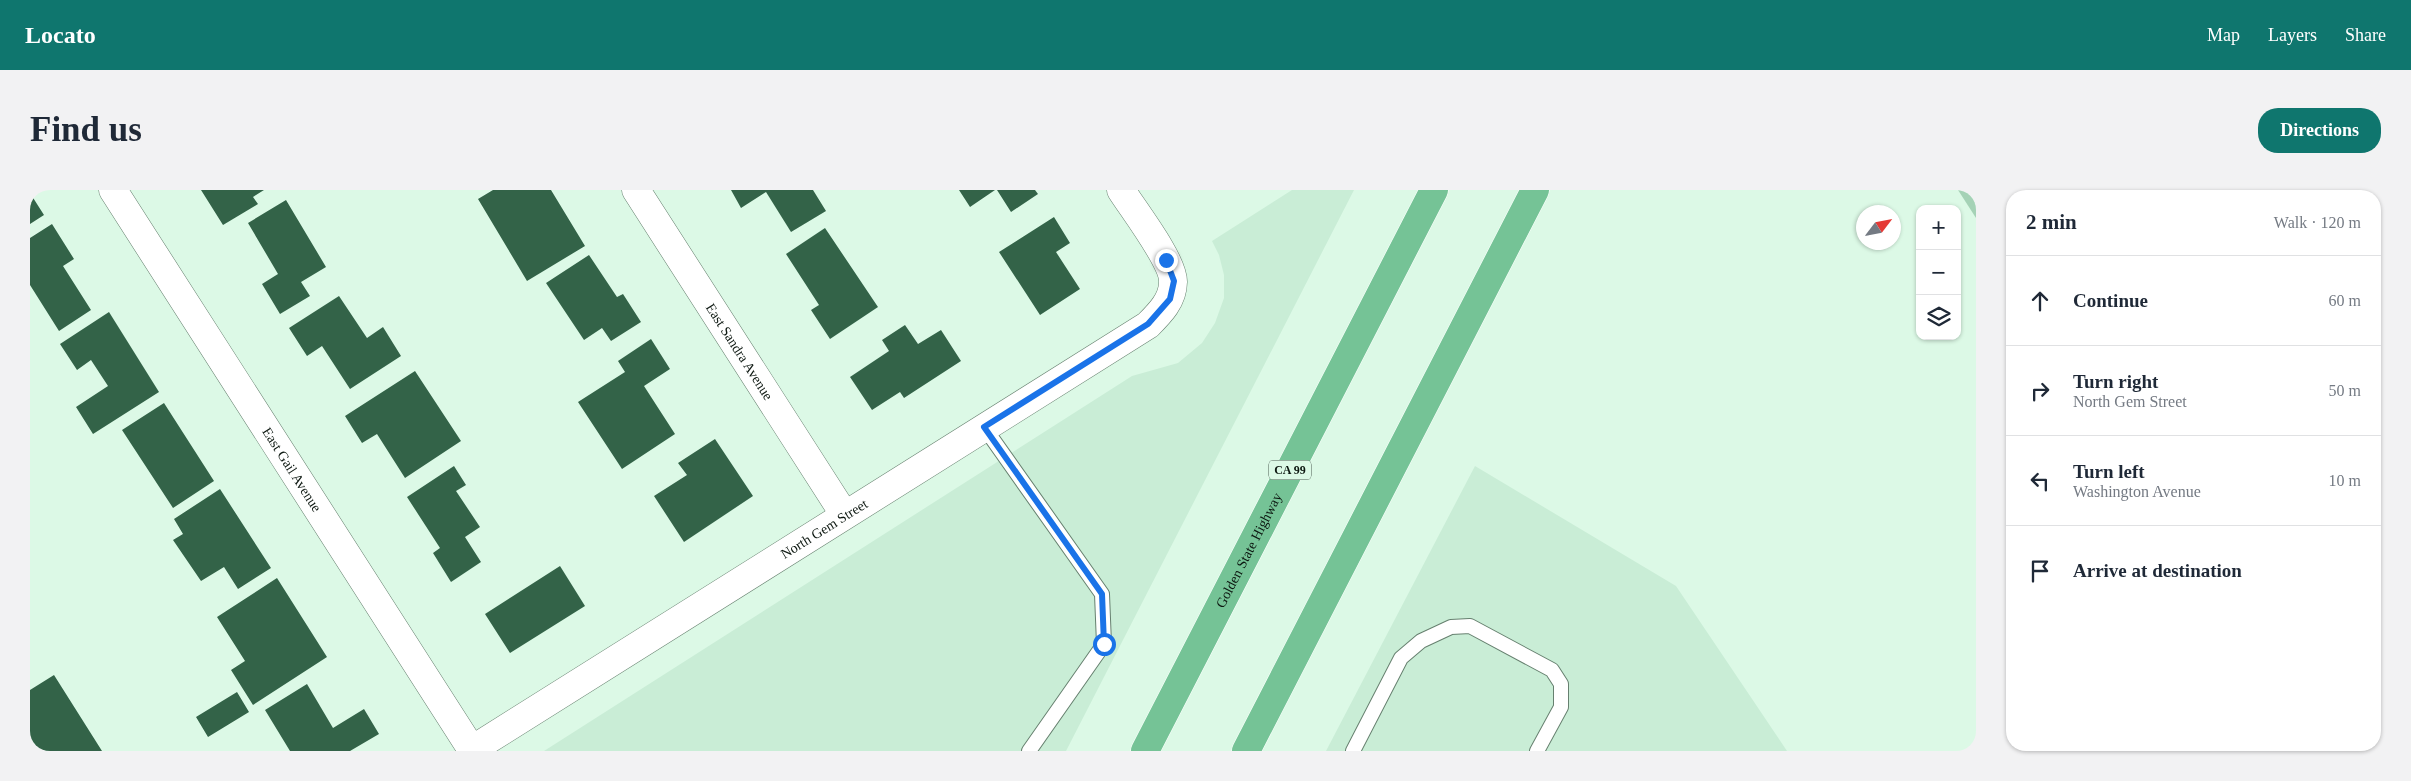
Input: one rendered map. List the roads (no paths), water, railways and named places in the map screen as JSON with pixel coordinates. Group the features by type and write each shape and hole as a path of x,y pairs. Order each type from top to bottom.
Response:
{"highway":[{"name":"Golden State Highway","path":"1145,751 1434,190"},
{"path":"1246,751 1535,190"}],"street":[{"name":"East Gail Avenue","path":"113,190 471,750"},
{"name":"East Sandra Avenue","path":"636,190 844,514"},
{"name":"North Gem Street","path":"471,750 1148,324 1170,299 1174,281 1166,260 1121,190"}],"lane":[{"path":"984,427 1102,594 1104,644 1030,751"},
{"path":"1353,751 1400,658 1421,641 1452,627 1470,626 1552,670 1561,684 1561,707 1537,751"}]}
